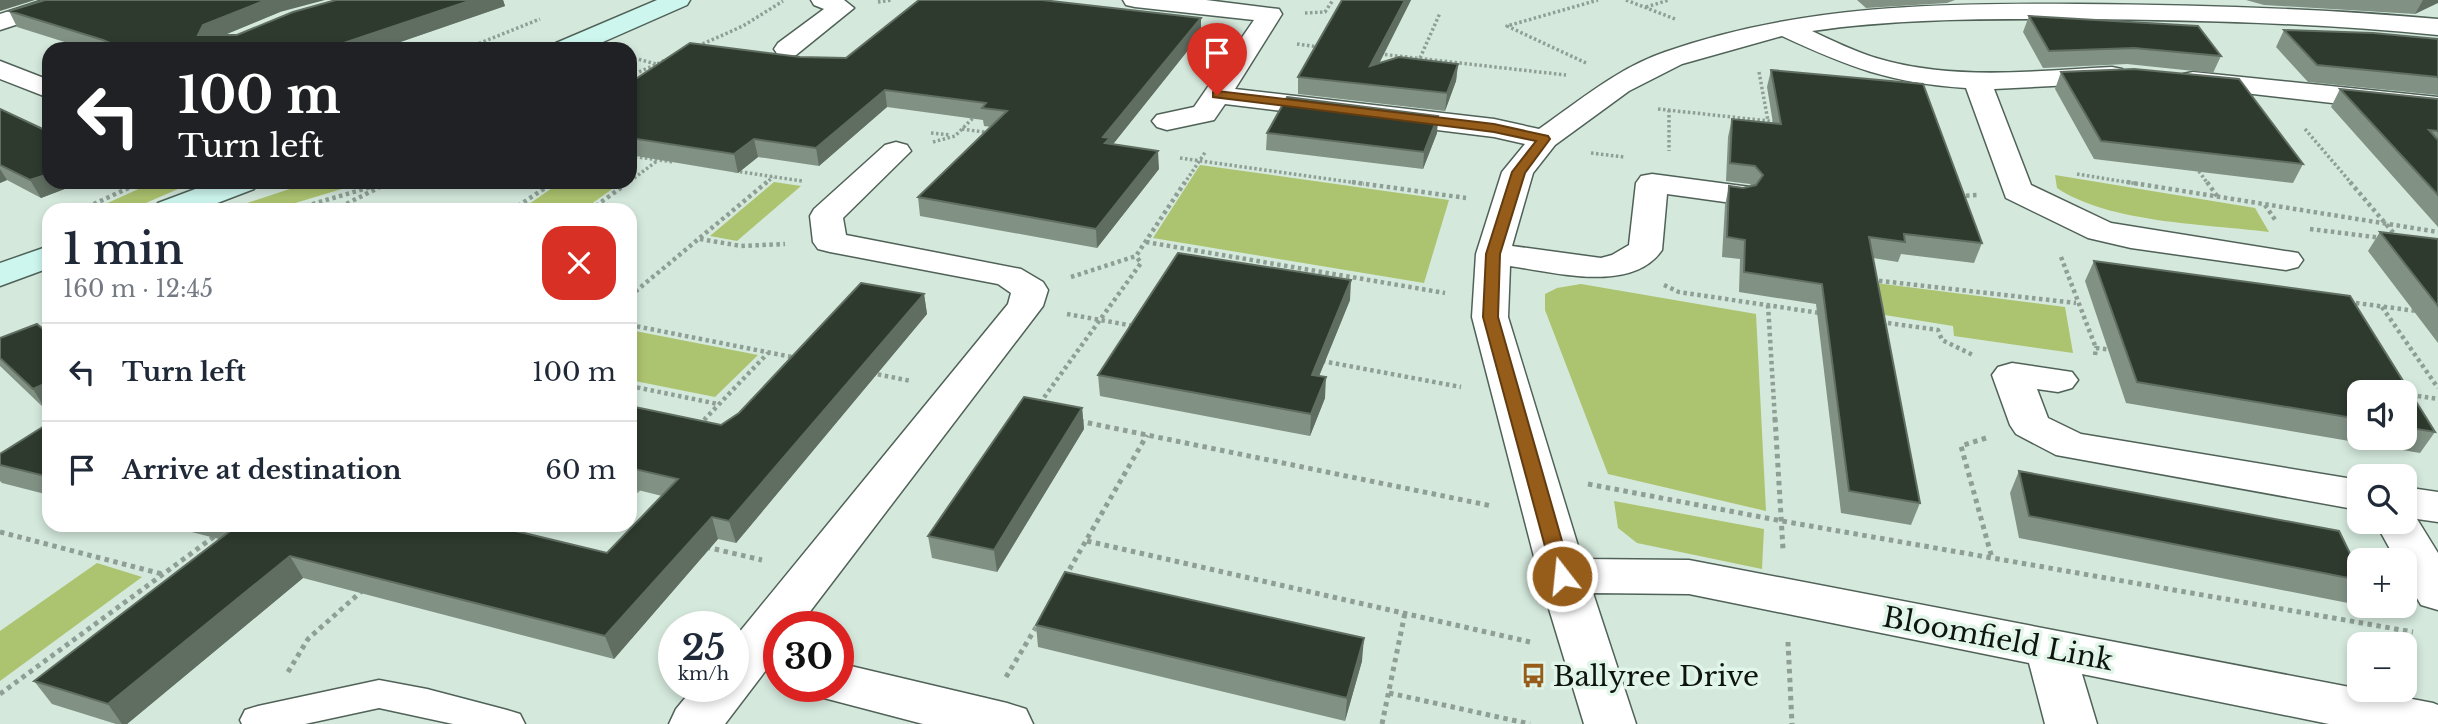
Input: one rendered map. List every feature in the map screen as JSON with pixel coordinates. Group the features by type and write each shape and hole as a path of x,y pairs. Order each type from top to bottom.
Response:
{"street":[{"path":"0,22 68,0"},
{"path":"581,42 678,0"},
{"path":"787,49 842,8 823,0"},
{"path":"1135,0 1270,15 1254,39 1229,96 1204,114 1167,121"},
{"path":"1610,724 1562,576 1490,317 1493,254 1508,204 1518,172 1544,139 1617,88 1673,58 1784,27 1944,5 2340,18 2438,27"},
{"path":"1784,27 1852,59 1877,68 1927,79 1977,81 2137,75"},
{"path":"0,69 42,87"},
{"path":"2171,78 2438,106"},
{"path":"1977,81 2017,191 2100,230 2131,238 2286,260"},
{"path":"1229,96 1494,128 1544,139"},
{"path":"749,669 814,572 1028,298 1009,276 830,242 826,216 912,142"},
{"path":"1493,254 1601,268 1623,263 1645,250 1652,183 1739,194"},
{"path":"188,203 225,189"},
{"path":"0,275 42,259"},
{"path":"2058,380 2012,375 2030,425 2071,446 2347,493"},
{"path":"2417,504 2438,507"},
{"path":"2401,534 2431,614"},
{"name":"Bloomfield Link","path":"1562,576 1689,577 2432,724"},
{"path":"2050,649 2071,724"},
{"path":"854,687 994,721"},
{"path":"695,724 717,702"}],"lane":[{"path":"258,720 379,694 427,703 507,724"}],"path":[{"path":"693,48 743,26 784,0"},
{"path":"1598,0 1507,26 1588,64 1617,88"},
{"path":"1644,7 1669,0"},
{"path":"1420,58 1440,13"},
{"path":"483,42 541,19"},
{"path":"1254,39 1323,47"},
{"path":"1378,53 1585,77 1669,110 1782,122"},
{"path":"637,73 668,58"},
{"path":"637,59 656,64"},
{"path":"1759,72 1768,121"},
{"path":"2270,88 2400,240 2279,225"},
{"path":"1028,298 1136,256 1199,160 1229,96"},
{"path":"912,142 955,136 980,110"},
{"path":"1669,110 1669,163"},
{"path":"962,129 1000,134"},
{"path":"912,142 955,136"},
{"path":"639,157 650,149"},
{"path":"639,157 684,163"},
{"path":"1175,157 1508,204"},
{"path":"637,175 659,160"},
{"path":"2007,163 2438,232"},
{"path":"2195,165 2217,196"},
{"path":"723,169 855,189"},
{"path":"637,290 774,177"},
{"path":"96,203 126,189"},
{"path":"316,203 365,189"},
{"path":"348,203 375,189"},
{"path":"522,203 544,189"},
{"path":"599,203 618,189"},
{"path":"2264,204 2284,233 2286,260 2320,286 2329,299 2427,312"},
{"path":"2058,380 2095,365 2096,348 2076,303 2058,250 2100,230"},
{"path":"699,238 741,246 830,242"},
{"path":"1146,242 1490,301"},
{"path":"1034,411 1141,263 1136,256"},
{"path":"1623,263 1679,292 1831,314"},
{"path":"1859,278 2076,303"},
{"path":"1028,298 1101,320 1141,327"},
{"path":"1768,305 1792,724"},
{"path":"2381,306 2438,388"},
{"path":"1870,320 1938,330 1942,340 2012,375"},
{"path":"637,326 809,360"},
{"path":"2096,348 2122,352"},
{"path":"692,432 768,352"},
{"path":"1312,358 1378,370"},
{"path":"1320,360 1512,396"},
{"path":"863,371 957,390"},
{"path":"637,387 719,404"},
{"path":"2417,396 2438,399"},
{"path":"1072,419 1545,516"},
{"path":"1992,558 1961,446 2030,425"},
{"path":"1059,588 1147,435"},
{"path":"1533,473 1782,522 1992,558 2431,614"},
{"path":"637,491 648,479"},
{"path":"0,532 163,574"},
{"path":"0,694 218,533"},
{"path":"1087,541 1588,655"},
{"path":"693,544 814,572"},
{"path":"258,720 308,639 366,587"},
{"path":"994,721 1045,611"},
{"path":"1382,724 1405,613"},
{"path":"1388,693 1530,724"}],"green space":[{"path":"1200,165 1449,200 1424,283 1153,238"},
{"path":"2055,175 2255,208 2269,232 2159,220 2103,209 2078,200 2057,188"},
{"path":"774,182 801,186 737,241 710,236"},
{"path":"138,189 178,189 146,203 108,203"},
{"path":"290,189 342,189 295,203 247,203"},
{"path":"551,189 612,189 593,203 530,203"},
{"path":"1860,281 2065,307 2073,353 1954,336 1953,326 1866,312"},
{"path":"1581,284 1756,314 1766,511 1608,474 1545,310 1545,294 1557,288"},
{"path":"637,331 758,355 715,397 637,381"},
{"path":"1614,501 1764,529 1762,569 1637,543 1618,528"},
{"path":"97,563 142,577 0,681 0,631"}],"building":[{"path":"45,0 266,0 203,25 198,35 237,35 293,12 336,0 472,0 347,42 107,42 9,11"},
{"path":"919,0 1042,0 1201,18 1103,137 1110,138 1105,143 1158,151 1096,229 918,197 1007,111 982,108 986,103 885,90 816,148 754,139 734,154 637,139 637,78 690,43 800,57 846,58"},
{"path":"1342,0 1405,0 1370,66 1399,57 1458,64 1447,93 1298,77"},
{"path":"2029,16 2198,26 2221,56 2134,48 2049,51"},
{"path":"2284,30 2373,33 2438,39 2438,77 2317,65"},
{"path":"2134,69 2239,79 2303,164 2101,141 2061,72"},
{"path":"1771,70 1923,84 1982,243 1904,234 1905,242 1869,237 1920,503 1849,491 1822,284 1744,272 1745,240 1727,237 1729,186 1743,188 1756,185 1763,175 1755,166 1730,163 1732,119 1781,124"},
{"path":"2340,89 2438,99 2438,131 2429,130 2438,140 2438,195"},
{"path":"1287,97 1438,116 1424,152 1267,133"},
{"path":"0,109 42,129 42,176 30,180 0,165"},
{"path":"2380,232 2438,239 2438,306"},
{"path":"1178,253 1351,280 1312,375 1326,377 1311,414 1098,375"},
{"path":"2094,261 2350,296 2402,380 2347,380 2347,417 2137,382"},
{"path":"861,283 924,294 729,521 712,517 605,636 290,556 108,704 34,681 229,532 520,532 607,553 627,532 637,532 637,522 678,479 637,470 637,407 721,425 739,413"},
{"path":"37,324 42,328 42,385 33,389 0,358 0,338"},
{"path":"1024,397 1082,408 994,550 928,536"},
{"path":"2417,403 2435,432 2417,429"},
{"path":"42,427 42,475 0,465 0,454"},
{"path":"2019,471 2339,531 2347,548 2347,578 2029,516"},
{"path":"1065,572 1364,638 1347,698 1036,625"}],"place":[{"name":"Ballyree Drive","path":"1533,676"}],"route":[{"path":"1217,95 1494,128 1544,139 1518,172 1493,254 1490,317 1562,576"}]}
